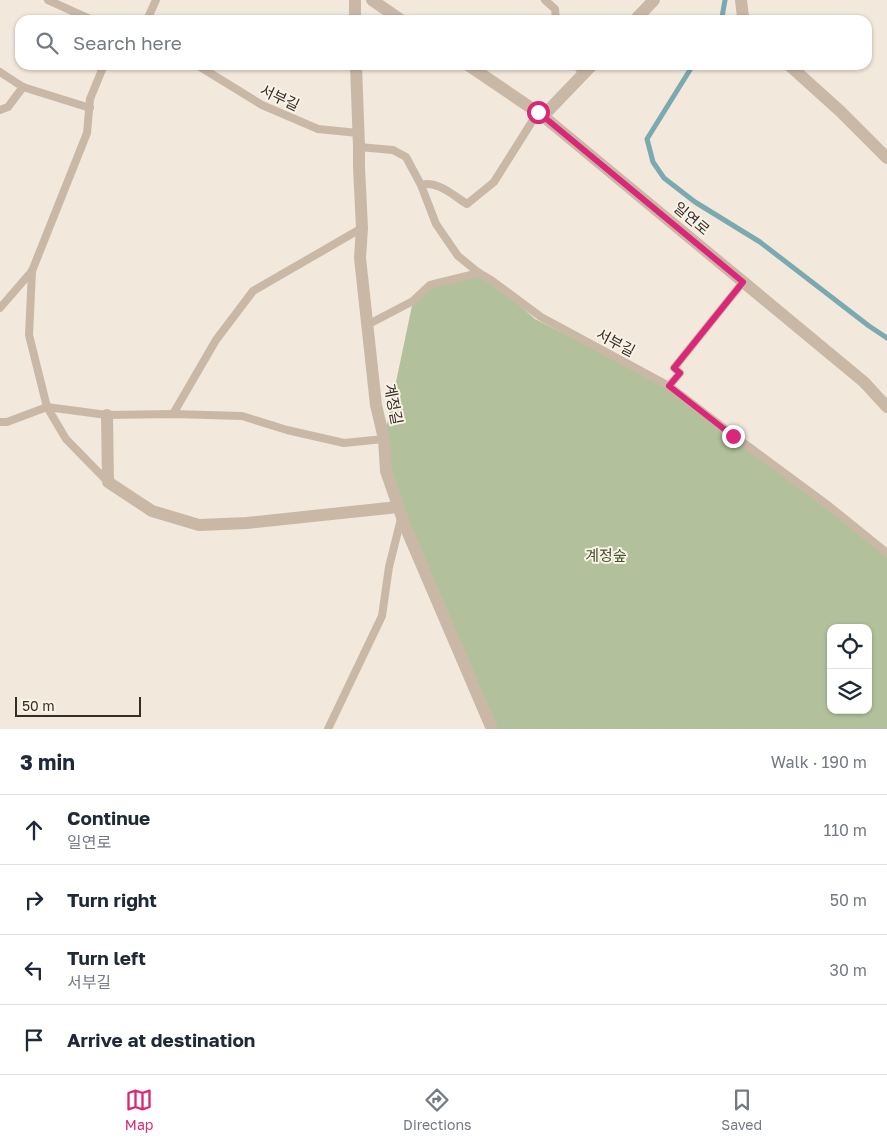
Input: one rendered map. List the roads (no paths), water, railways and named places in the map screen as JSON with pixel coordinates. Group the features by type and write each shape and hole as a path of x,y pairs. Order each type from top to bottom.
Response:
{"street":[{"path":"355,0 355,15"},
{"path":"372,0 394,15"},
{"path":"640,15 654,0"},
{"path":"741,0 743,15"},
{"name":"계정길","path":"356,70 362,228 360,258 376,405 384,439 386,471 400,512 492,729"},
{"name":"일연로","path":"475,70 540,114 864,382 887,407"},
{"path":"540,114 582,70"},
{"path":"795,70 840,111 887,158"},
{"path":"107,415 108,482 152,511 199,525 400,512"}],"lane":[{"path":"48,0 81,15"},
{"path":"149,15 156,0"},
{"path":"545,0 555,9 556,15"},
{"path":"0,308 32,271 87,134 90,99 102,70"},
{"name":"서부길","path":"205,70 262,105 310,126 318,129 358,132"},
{"path":"0,72 24,86 90,108"},
{"path":"0,110 8,107 24,86"},
{"path":"421,185 426,183 442,188 467,204 494,182 540,114"},
{"name":"서부길","path":"359,147 393,150 406,157 421,185 436,224 458,256 480,273 541,317 669,386 733,436 829,506 887,553"},
{"path":"173,414 216,340 253,291 362,228"},
{"path":"32,271 29,335 47,407 66,439 108,482"},
{"path":"367,325 413,300 430,285 480,273"},
{"path":"669,386 680,373 674,368 743,282"},
{"path":"0,422 7,422 47,407 107,415 242,416 287,430 344,443 384,439"},
{"path":"328,729 382,616 400,512"}],"waterway":[{"path":"722,15 725,0"},
{"path":"690,70 647,139 653,162 664,178 695,202 760,242 887,338"}],"park label":[{"name":"계정숲","path":"606,555"}]}
